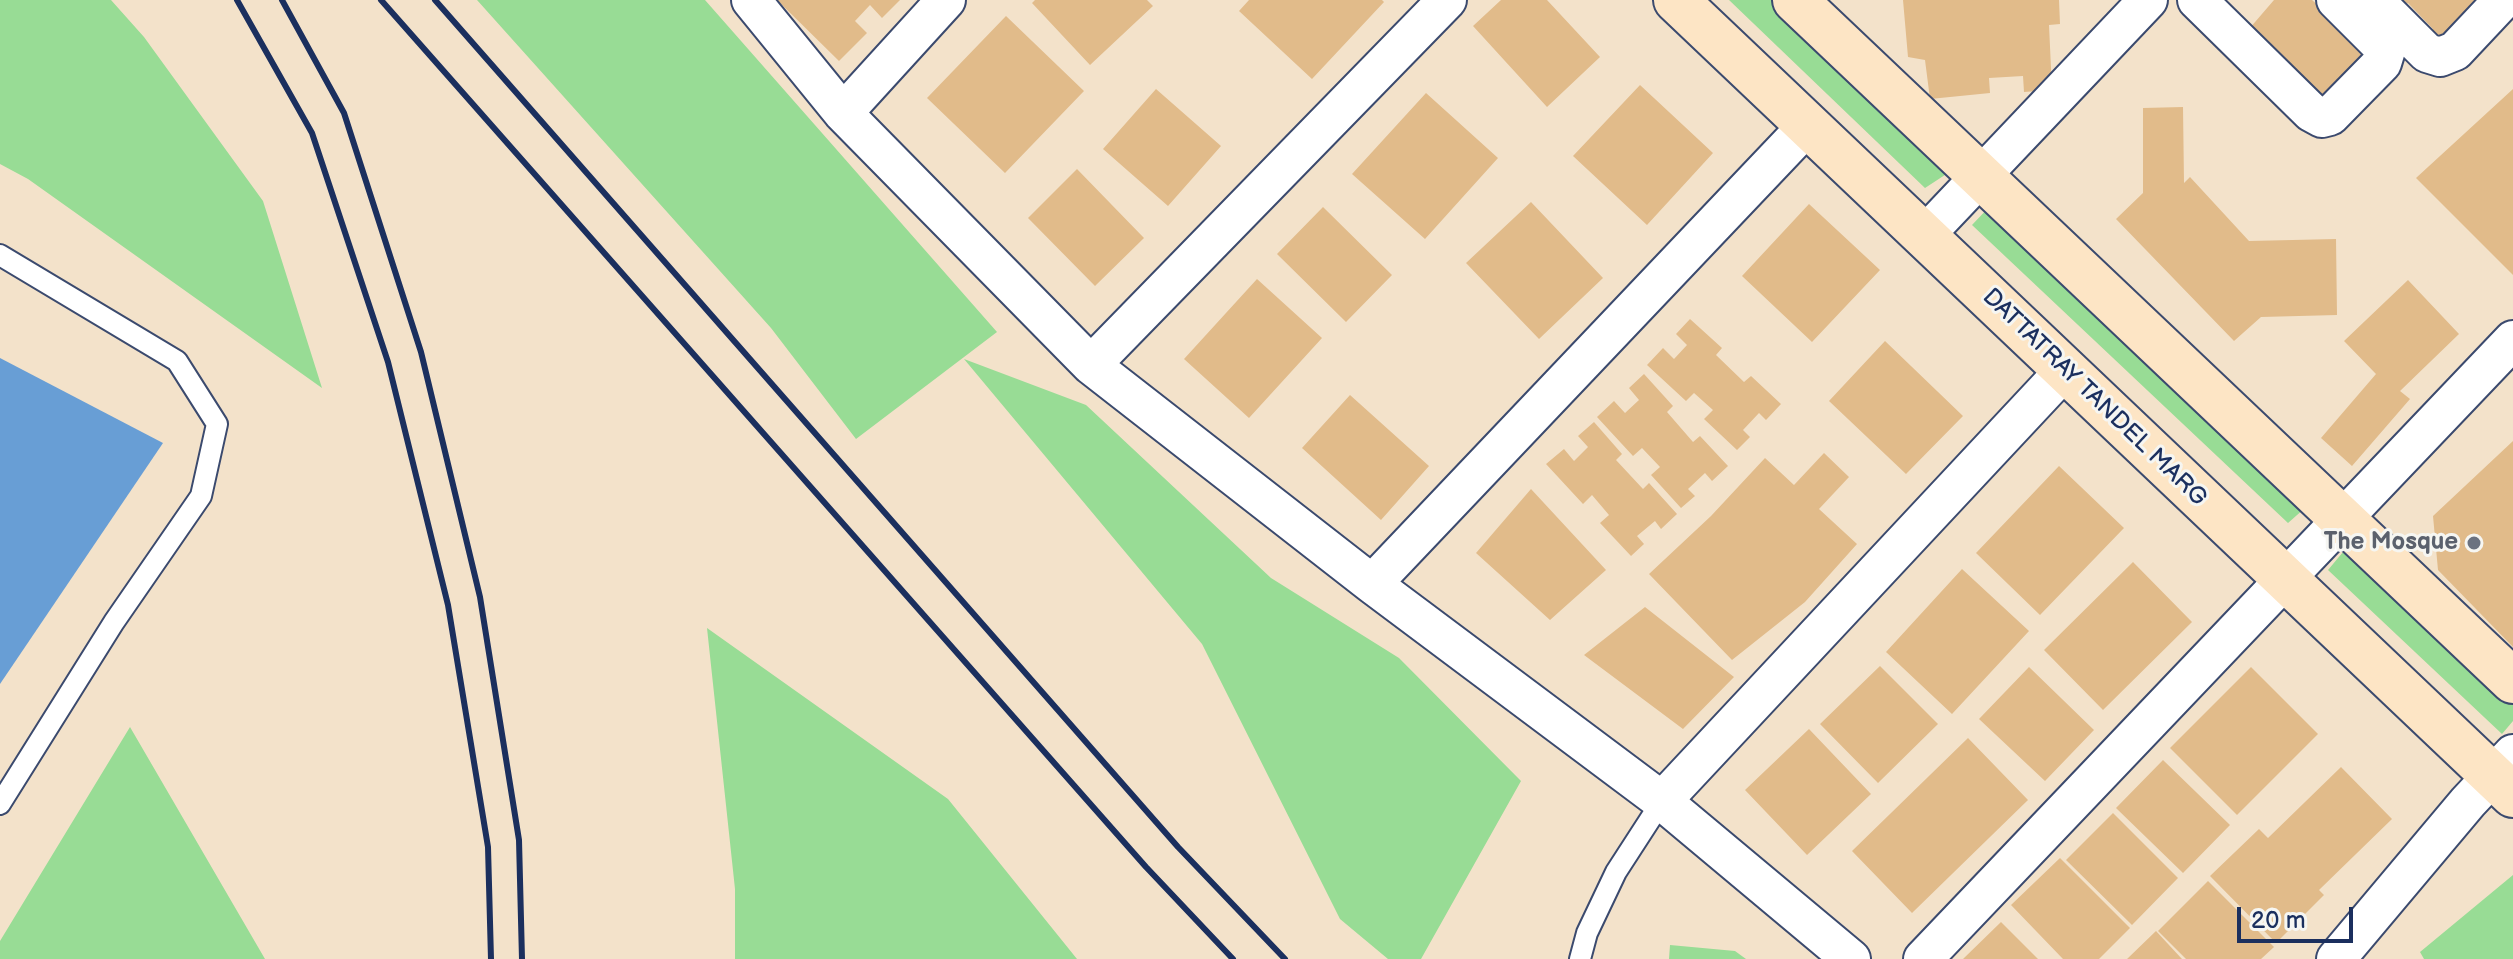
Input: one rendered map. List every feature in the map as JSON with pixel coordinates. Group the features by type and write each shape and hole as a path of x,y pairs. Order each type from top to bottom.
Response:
{"main road":[{"name":"DATTATRAY TANDEL MARG","path":"1676,0 2285,579 2506,775"},
{"path":"1795,0 2513,681"}],"street":[{"path":"751,0 843,113 1091,365 1372,584 1662,801 1851,959"},
{"path":"843,113 946,0"},
{"path":"1091,365 1447,0"},
{"path":"1924,236 2148,0"},
{"path":"2220,7 2311,112 2322,118 2330,116 2382,63 2386,50 2336,0"},
{"path":"2374,0 2427,53 2440,57 2455,51 2503,0"},
{"path":"1372,584 1808,125"},
{"path":"1923,959 2513,340"},
{"path":"1662,801 2065,370"},
{"path":"2336,959 2506,775"}],"lane":[{"path":"0,255 177,361 217,424 201,496 114,622 0,804"},
{"path":"1580,959 1587,933 1616,872 1662,801"}],"green space":[{"path":"0,0 111,0 144,37 263,201 322,388 28,179 0,164"},
{"path":"477,0 705,0 997,332 856,439 771,328"},
{"path":"1729,0 1772,0 1951,171 1925,188"},
{"path":"1990,206 2305,508 2288,523 1972,225"},
{"path":"964,359 1086,405 1271,578 1399,658 1521,781 1421,959 1388,959 1340,919 1202,644"},
{"path":"2348,546 2513,702 2513,721 2502,734 2328,570"},
{"path":"707,628 948,799 1077,959 735,959 735,889"},
{"path":"130,727 265,959 0,959 0,941"},
{"path":"2513,875 2513,959 2424,959 2420,952"},
{"path":"1670,945 1735,951 1746,959 1669,959"}],"water":[{"path":"0,358 163,443 0,684"}],"building":[{"path":"777,0 900,0 882,18 870,5 855,21 867,33 839,61"},
{"path":"1035,0 1147,0 1153,6 1090,65 1032,3"},
{"path":"1249,0 1384,2 1312,79 1239,11"},
{"path":"1501,0 1547,0 1600,57 1547,107 1473,26"},
{"path":"1903,0 2059,0 2060,24 2049,25 2052,90 2024,92 2023,76 1989,78 1990,93 1930,99 1925,60 1908,57"},
{"path":"2274,0 2312,0 2373,54 2323,106 2243,36"},
{"path":"2394,0 2486,0 2439,46 2428,35 2433,29 2408,3 2402,8"},
{"path":"1006,16 1084,91 1005,173 927,98"},
{"path":"1640,85 1713,153 1647,225 1573,156"},
{"path":"1156,89 1221,146 1168,206 1103,149"},
{"path":"2513,89 2513,275 2416,178"},
{"path":"1426,93 1498,158 1425,239 1352,174"},
{"path":"2183,107 2184,183 2190,177 2249,241 2336,239 2337,315 2261,317 2234,341 2116,219 2143,193 2143,108"},
{"path":"1077,169 1144,238 1095,286 1028,218"},
{"path":"1531,202 1603,278 1539,339 1466,263"},
{"path":"1809,204 1880,270 1812,342 1742,276"},
{"path":"1323,207 1392,275 1346,322 1277,254"},
{"path":"1257,279 1322,338 1249,418 1184,359"},
{"path":"2408,280 2459,334 2400,391 2410,399 2352,466 2321,438 2376,374 2344,341"},
{"path":"1690,319 1722,348 1716,355 1744,382 1751,376 1781,404 1766,420 1759,413 1743,430 1750,437 1737,450 1704,419 1713,410 1694,393 1686,401 1647,365 1663,348 1674,359 1687,345 1676,334"},
{"path":"1885,341 1963,416 1906,474 1829,401"},
{"path":"1644,374 1673,406 1667,412 1693,442 1700,436 1728,466 1712,481 1705,473 1688,489 1695,496 1681,508 1651,475 1660,467 1642,448 1633,456 1597,417 1614,401 1625,413 1639,400 1629,388"},
{"path":"1350,395 1429,466 1381,520 1302,448"},
{"path":"1594,422 1622,454 1616,460 1643,489 1649,483 1677,514 1661,529 1655,521 1637,536 1644,544 1631,556 1600,523 1609,515 1592,495 1583,504 1546,464 1564,449 1574,461 1588,447 1578,436"},
{"name":"The Mosque","path":"2513,441 2513,647 2438,570 2433,516"},
{"path":"1824,453 1849,477 1819,509 1857,544 1805,602 1732,660 1649,574 1711,516 1765,458 1794,485"},
{"path":"2059,466 2124,528 2040,615 1976,553"},
{"path":"1531,489 1606,570 1550,620 1476,553"},
{"path":"2133,562 2192,622 2103,710 2044,650"},
{"path":"1962,569 2029,631 1952,714 1886,652"},
{"path":"1645,607 1734,677 1683,729 1584,655"},
{"path":"1880,666 1938,724 1878,783 1820,724"},
{"path":"2029,667 2094,730 2045,781 1979,719"},
{"path":"2251,667 2318,734 2237,815 2170,748"},
{"path":"1809,729 1871,794 1807,855 1745,790"},
{"path":"1968,738 2028,800 1912,913 1852,851"},
{"path":"2163,760 2230,825 2183,873 2116,808"},
{"path":"2341,767 2392,819 2319,890 2324,895 2276,943 2210,876 2259,829 2268,838"},
{"path":"2113,813 2178,878 2132,925 2066,860"},
{"path":"2060,858 2130,928 2099,959 2063,959 2011,905"},
{"path":"2208,881 2274,947 2261,959 2186,959 2158,931"},
{"path":"2001,922 2038,959 1963,959"},
{"path":"2156,931 2182,959 2127,959"}],"railway":[{"path":"237,0 312,133 388,362 448,605 488,847 491,959"},
{"path":"282,0 344,113 421,352 480,597 519,840 522,959"},
{"path":"381,0 1146,867 1233,959"},
{"path":"435,0 1178,847 1285,959"}],"place":[{"name":"The Mosque","path":"2474,543"}]}
